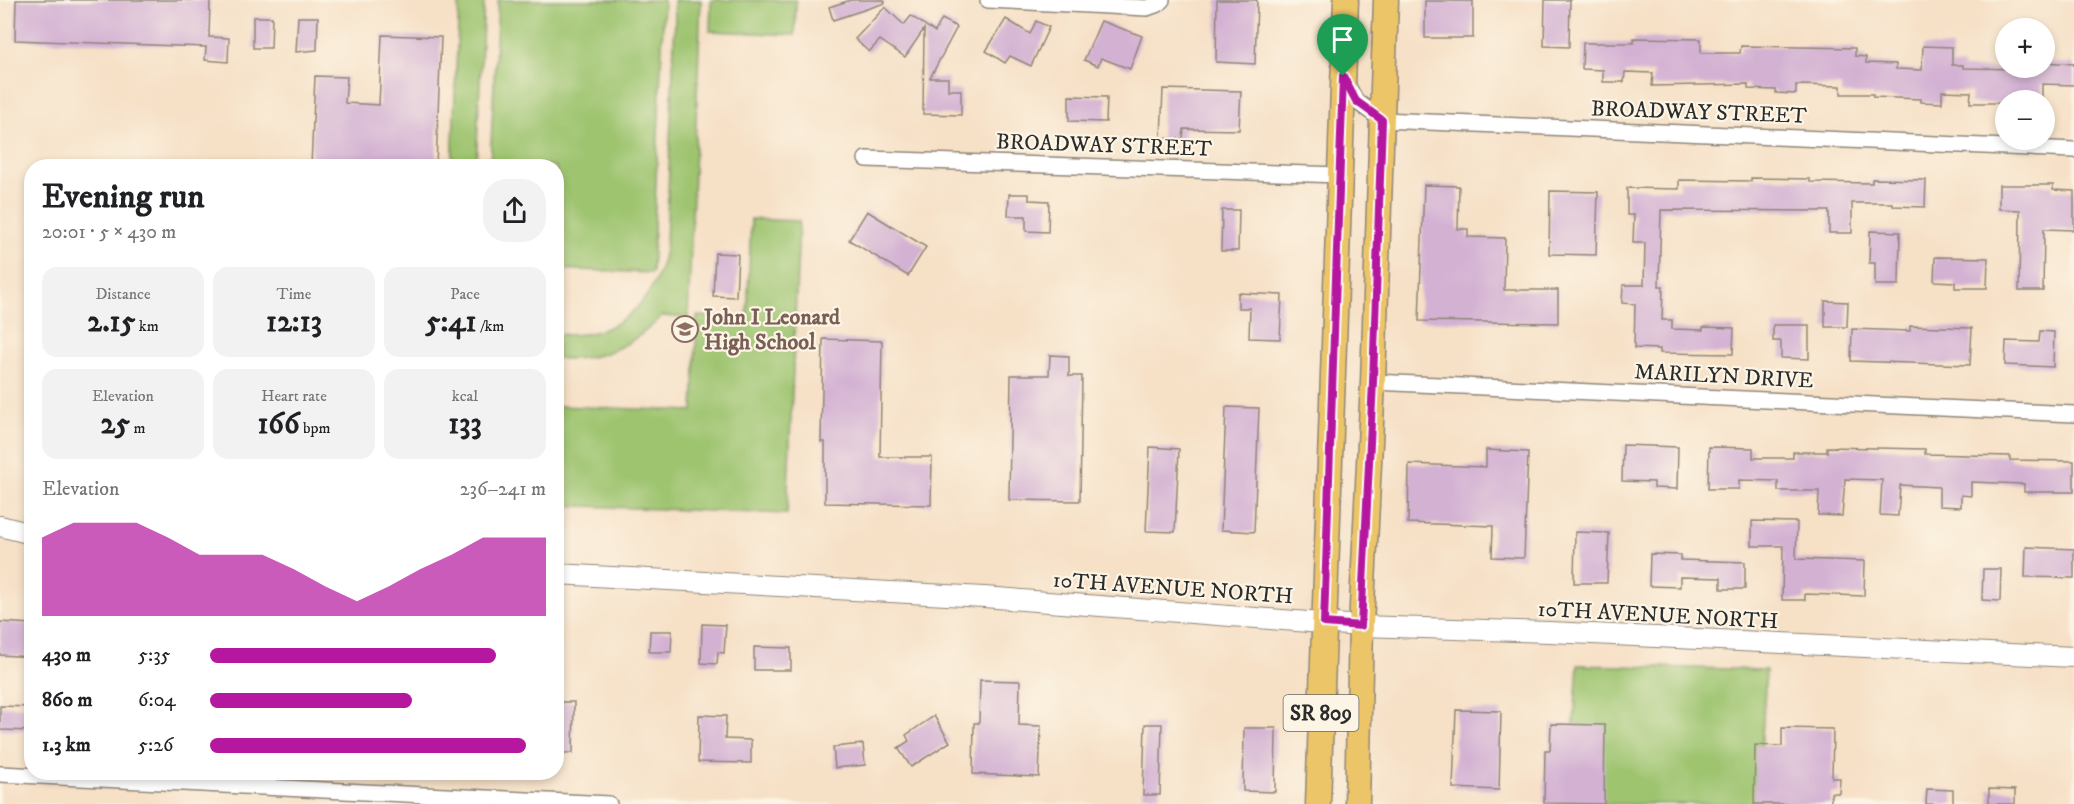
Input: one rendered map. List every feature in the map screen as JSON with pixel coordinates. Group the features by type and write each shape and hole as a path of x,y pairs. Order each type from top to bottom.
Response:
{"main road":[{"name":"SR 809","path":"1317,804 1346,0"},
{"name":"SR 809","path":"1358,804 1361,626 1373,382 1386,0"}],"street":[{"path":"988,0 1147,8 1162,0"},
{"path":"1343,76 1356,101 1382,120"},
{"name":"BROADWAY STREET","path":"1382,120 2074,150"},
{"name":"BROADWAY STREET","path":"866,159 1340,175"},
{"name":"MARILYN DRIVE","path":"1373,382 2074,414"},
{"path":"0,526 24,532"},
{"name":"10TH AVENUE NORTH","path":"564,574 984,597 1361,626 1550,632 2074,657"},
{"path":"0,774 24,775"},
{"path":"122,780 609,804"}],"green space":[{"path":"459,0 484,0 476,159 452,159"},
{"path":"498,0 664,0 652,273 564,269 564,159 490,159"},
{"path":"674,0 701,0 688,318 662,316 640,336 614,350 587,358 564,358 564,334 598,331 616,324 644,299 654,283 661,264 666,243"},
{"path":"711,0 796,0 795,35 710,31"},
{"path":"751,219 799,221 787,514 564,505 564,406 693,411 697,316 747,318"},
{"path":"1578,665 1766,670 1758,804 1568,804"}],"building":[{"path":"16,0 210,0 209,37 229,38 228,62 205,60 206,47 15,40"},
{"path":"851,0 884,0 885,3 833,20 829,7"},
{"path":"1217,0 1257,0 1255,64 1216,62"},
{"path":"1545,0 1570,0 1569,47 1544,46"},
{"path":"1425,1 1473,1 1473,38 1425,38"},
{"path":"885,7 904,25 911,16 935,32 942,19 957,27 930,78 948,78 948,90 961,90 961,115 923,114 924,29 905,57 880,40 869,52 855,39"},
{"path":"253,17 272,17 271,48 253,48"},
{"path":"298,17 318,17 317,50 296,52"},
{"path":"1006,19 1030,34 1036,21 1049,27 1031,66 1010,56 1005,63 986,51"},
{"path":"1101,21 1142,36 1130,69 1101,58 1098,66 1084,60"},
{"path":"382,35 441,37 436,159 311,159 315,76 347,77 345,103 379,105"},
{"path":"1634,38 1701,39 1701,53 1740,53 1741,46 1855,48 1855,56 1866,57 1866,63 1896,64 1896,69 1922,70 1923,46 1952,47 1952,65 1963,65 1963,68 1995,69 1995,78 2055,78 2055,63 2074,64 2074,85 2042,84 2042,90 1995,90 1995,103 1970,103 1971,92 1942,91 1942,103 1921,102 1921,99 1873,97 1873,94 1841,94 1841,86 1796,85 1796,94 1776,93 1776,90 1748,89 1748,84 1652,86 1653,73 1625,72 1624,82 1603,82 1603,70 1582,69 1583,43 1634,43"},
{"path":"1163,89 1241,91 1239,130 1184,129 1183,139 1161,138"},
{"path":"1069,96 1107,97 1106,122 1069,121"},
{"path":"1751,178 1872,183 1872,179 1926,180 1925,207 1893,206 1893,203 1852,203 1852,233 1829,233 1829,211 1661,210 1659,286 1663,286 1662,320 1672,320 1672,329 1734,328 1733,354 1660,353 1660,349 1634,348 1635,304 1622,303 1623,285 1644,285 1645,243 1633,243 1634,215 1627,215 1627,188 1679,189 1679,180 1751,181"},
{"path":"1424,185 1459,186 1458,229 1468,229 1468,237 1505,238 1504,290 1558,290 1558,323 1419,321"},
{"path":"1999,185 2053,185 2053,190 2074,191 2074,230 2044,229 2043,291 2019,291 2020,210 1999,209"},
{"path":"1550,191 1598,192 1596,255 1549,254"},
{"path":"1009,194 1029,194 1029,200 1049,201 1048,232 1026,231 1026,216 1008,216"},
{"path":"1222,210 1239,210 1238,251 1221,251"},
{"path":"867,211 926,247 908,276 849,240"},
{"path":"1870,231 1900,232 1899,285 1875,285 1875,263 1869,263"},
{"path":"715,253 738,254 736,297 713,296"},
{"path":"1935,257 1988,258 1987,288 1955,288 1955,282 1934,281"},
{"path":"1238,293 1282,295 1280,339 1249,338 1250,308 1238,308"},
{"path":"1825,301 1848,302 1847,327 1825,327"},
{"path":"1773,325 1809,325 1809,359 1781,358 1781,341 1773,341"},
{"path":"1910,326 1972,328 1970,365 1851,361 1852,329 1910,331"},
{"path":"2040,331 2054,332 2053,367 2005,365 2006,341 2039,342"},
{"path":"823,339 882,341 880,457 932,457 931,505 825,503 825,442 821,442"},
{"path":"1050,355 1069,356 1069,376 1082,376 1080,501 1009,500 1011,375 1049,375"},
{"path":"1226,407 1259,408 1254,532 1221,530"},
{"path":"1623,445 1678,447 1677,489 1654,488 1654,482 1622,481"},
{"path":"1150,447 1179,449 1175,532 1146,531"},
{"path":"1709,447 1753,448 1753,458 1793,458 1793,452 1827,452 1827,447 1925,449 1925,454 2010,456 2010,460 2074,461 2074,492 2024,492 2024,484 1971,482 1971,496 1961,495 1961,507 1939,506 1939,487 1900,485 1898,516 1880,515 1882,480 1845,479 1842,516 1818,515 1819,491 1778,491 1778,481 1739,480 1739,489 1708,489"},
{"path":"1486,450 1528,452 1524,558 1492,557 1493,526 1408,523 1409,464 1486,467"},
{"path":"1752,521 1797,522 1796,559 1865,561 1864,596 1805,594 1805,600 1782,600 1783,546 1752,546"},
{"path":"1575,532 1609,533 1607,583 1574,583"},
{"path":"2026,547 2074,549 2074,578 2025,577"},
{"path":"1650,554 1681,555 1681,560 1745,562 1745,589 1721,589 1721,578 1680,577 1680,587 1649,586"},
{"path":"1983,569 2001,569 2000,601 1982,600"},
{"path":"0,622 24,624 24,656 0,655"},
{"path":"702,624 726,625 724,653 718,652 717,664 701,663"},
{"path":"650,631 672,631 671,652 649,652"},
{"path":"754,647 791,648 791,670 754,670"},
{"path":"980,680 1020,681 1019,725 1041,726 1039,777 973,774 974,723 979,723"},
{"path":"564,702 574,702 573,753 564,753"},
{"path":"0,706 24,707 24,731 0,730"},
{"path":"1456,710 1501,711 1499,790 1453,788"},
{"path":"699,715 726,716 725,739 751,740 751,763 698,762"},
{"path":"934,716 950,742 911,767 898,748 909,741 906,735"},
{"path":"1145,724 1162,724 1160,795 1143,795"},
{"path":"1551,724 1605,725 1604,804 1544,803 1545,750 1550,750"},
{"path":"1244,728 1276,728 1275,792 1243,791"},
{"path":"1782,728 1833,729 1832,778 1840,778 1839,793 1831,793 1831,804 1754,804 1755,745 1782,746"},
{"path":"863,744 865,765 835,768 833,747"},
{"path":"1927,789 1953,790 1953,804 1926,804"},
{"path":"1989,789 2015,790 2015,804 1989,804"}],"place":[{"name":"John I Leonard High School","path":"685,329"}],"route":[{"path":"1343,76 1356,101 1382,120 1373,382 1361,626 1324,623 1343,76"}]}
